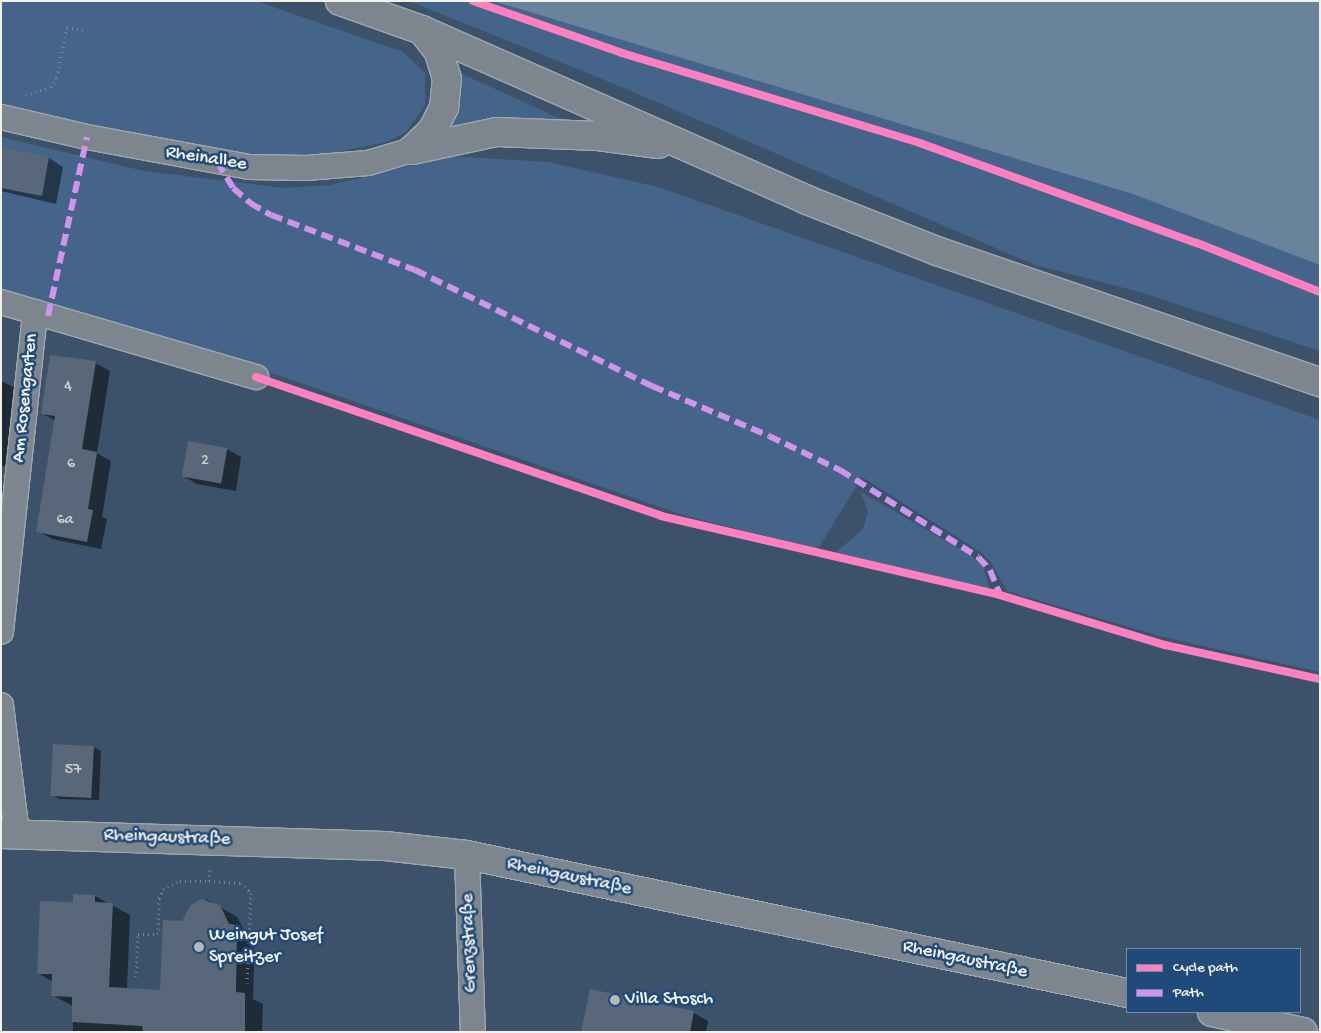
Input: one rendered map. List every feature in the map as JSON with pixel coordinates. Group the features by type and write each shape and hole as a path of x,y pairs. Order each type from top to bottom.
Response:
{"main road":[{"path":"340,1 422,30 688,148 937,251 1320,382"},
{"path":"412,150 432,131 444,106 447,79 439,52 422,30"},
{"path":"412,150 496,132 598,136 688,148"},
{"name":"Rheingaustraße","path":"9,834 385,846 467,855 1126,993"},
{"path":"1217,1013 1303,1032"}],"street":[{"name":"Rheinallee","path":"1,117 87,137 249,167 306,168 368,163 412,150"},
{"name":"Am Rosengarten","path":"1,302 256,377"},
{"name":"Am Rosengarten","path":"1,632 35,312"},
{"path":"1,705 9,834"},
{"name":"Grenzstraße","path":"467,855 473,1032"}],"path":[{"path":"16,94 42,92 51,87 56,77 67,27 83,30"},
{"path":"209,881 210,863"},
{"path":"136,977 138,934 158,934 159,898 163,889 180,881 209,881 241,883 250,893 247,983"}],"shaded area":[{"path":"1,1 256,1 403,52 425,73 425,106 406,132 387,142 327,154 285,156 253,155 104,131 1,106"},
{"path":"409,1 493,1 914,126 1133,194 1250,236 1320,265 1320,351 1140,292 1035,265 624,88"},
{"path":"493,1 1320,1 1320,265 1133,194"},
{"path":"458,72 574,125 449,126"},
{"path":"1,137 144,171 283,188 331,185 449,156 548,162 658,187 1320,420 1320,672 1163,637 1007,591 991,562 981,552 862,477 818,549 686,516 263,370 1,291"},
{"path":"861,492 970,555 983,567 990,589 835,553 863,529 868,512"}],"building":[{"path":"1,147 49,157 42,196 1,188"},
{"path":"50,355 96,361 82,449 97,452 88,509 93,510 87,542 36,532 55,416 41,414"},
{"path":"188,441 227,448 221,483 182,476"},
{"path":"53,744 94,746 91,798 50,796"},
{"path":"73,894 95,895 95,902 113,903 109,987 160,990 163,920 182,921 190,906 201,899 220,905 229,924 237,925 236,992 245,993 245,1032 143,1032 142,1026 72,1022 72,997 51,996 52,974 37,974 40,901 73,902"},
{"name":"Villa Stosch","path":"590,989 694,1011 690,1032 581,1032"}],"marked path":[{"path":"48,316 87,137"},
{"path":"217,162 233,188 250,203 271,215 415,270 652,386 769,436 840,470 978,557 990,570 1000,595"}],"cycle path":[{"path":"473,1 622,53 920,143 1197,243 1320,292"},
{"path":"256,377 661,516 1000,595 1165,645 1320,679"}],"place":[{"name":"Weingut Josef Spreitzer","path":"199,947"},
{"name":"Villa Stosch","path":"615,1000"}]}
